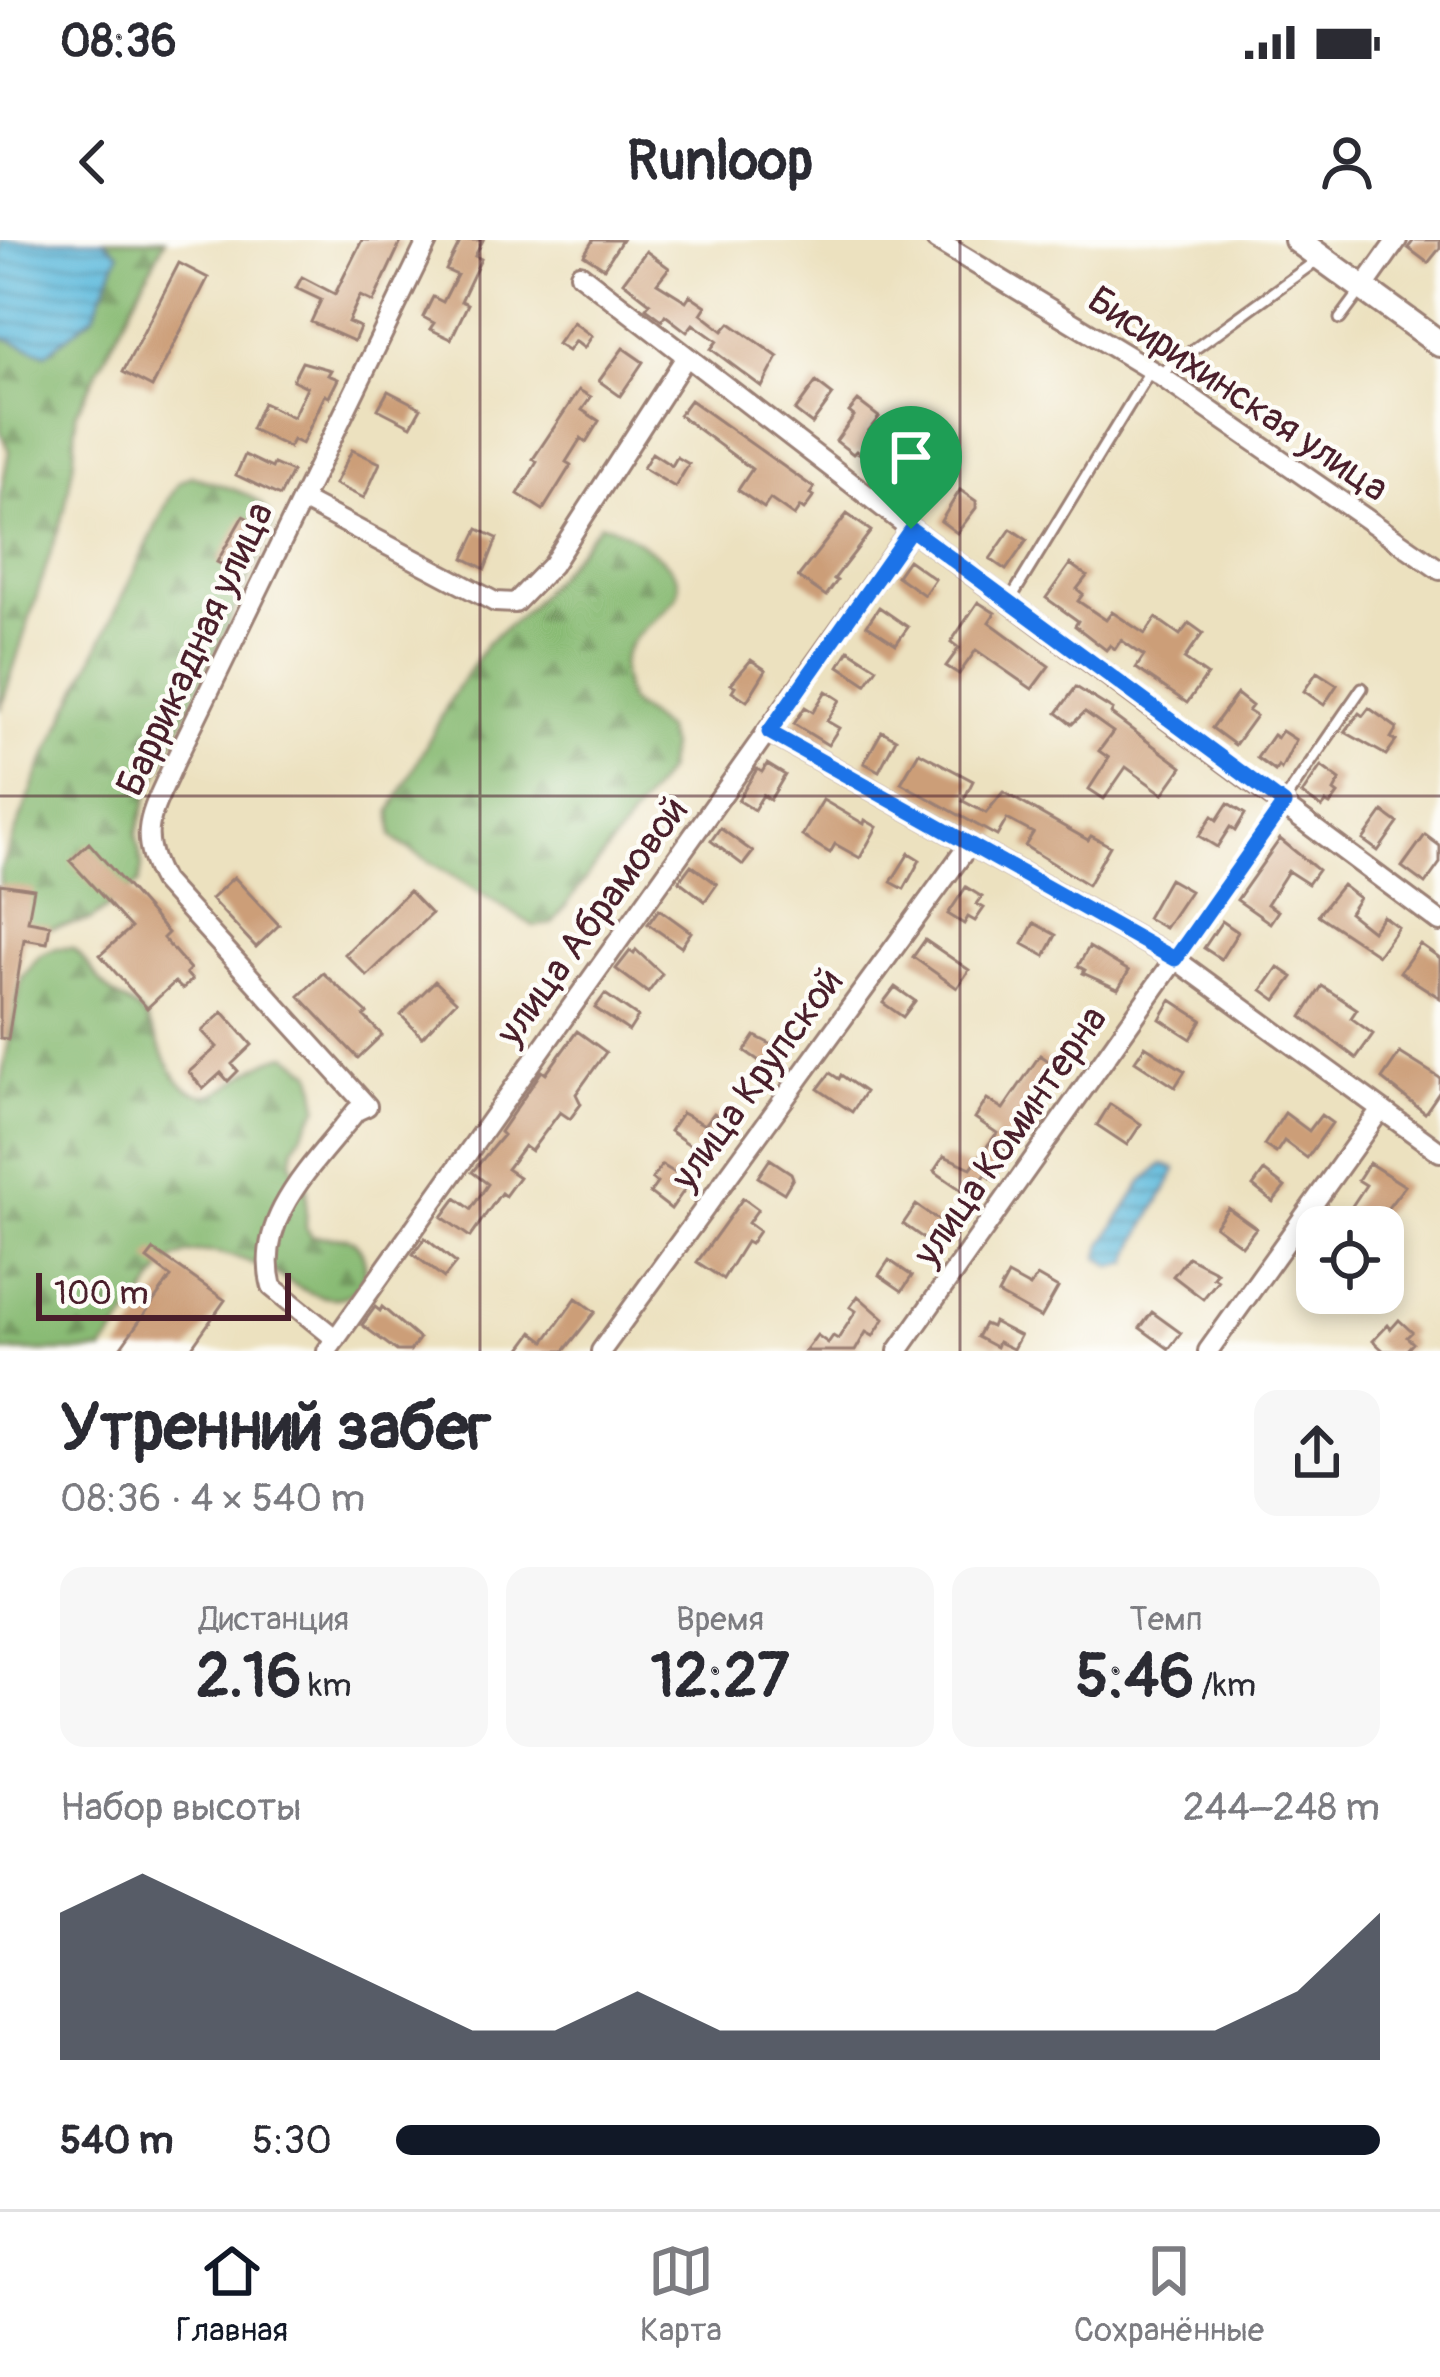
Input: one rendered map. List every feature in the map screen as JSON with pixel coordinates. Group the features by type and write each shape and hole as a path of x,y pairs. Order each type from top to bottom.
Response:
{"street":[{"name":"Баррикадная улица","path":"338,1347 272,1287 266,1254 280,1210 356,1111 367,1106 163,881 147,845 149,823 174,763 428,240"},
{"name":"Бисирихинская улица","path":"936,240 1155,373 1440,570"},
{"path":"1297,240 1440,344"},
{"path":"1363,288 1396,240"},
{"path":"580,274 911,529 1440,922"},
{"path":"302,500 495,602 515,603 552,565 686,357"},
{"name":"улица Абрамовой","path":"338,1347 911,529"},
{"path":"769,732 1175,959 1440,1152"},
{"name":"улица Крупской","path":"601,1351 968,846"},
{"name":"улица Коминтерна","path":"898,1351 1175,959"},
{"path":"1208,1351 1381,1109"}],"lane":[{"path":"1010,600 1155,373 1320,258"},
{"path":"1340,320 1363,288"},
{"path":"1175,959 1362,688"}],"green space":[{"path":"103,240 165,240 76,413 65,508 0,710 0,498 9,451 0,431 0,336 46,353 118,253"},
{"path":"192,476 254,499 264,507 273,527 147,798 136,835 142,866 139,883 91,920 33,932 0,896 0,871 41,767 170,497 179,483"},
{"path":"600,524 649,549 670,566 678,581 670,605 632,642 622,667 629,702 665,730 670,747 666,772 552,924 534,926 398,842 392,836 391,811 453,695 487,643 529,608"},
{"path":"72,948 108,990 141,1014 175,1076 193,1092 214,1094 265,1063 288,1055 313,1073 319,1106 294,1146 291,1163 307,1188 306,1228 312,1236 348,1238 362,1253 364,1273 355,1290 336,1298 320,1296 234,1257 189,1254 163,1269 103,1351 0,1351 0,1086 22,978 39,956"}],"water":[{"path":"0,240 103,240 119,253 94,315 46,354 0,336"},
{"path":"1163,1164 1176,1169 1129,1263 1112,1267 1099,1257 1102,1245 1143,1181"}],"building":[{"path":"362,240 402,240 373,302 360,296 348,322 360,327 354,341 311,322 321,300 296,288 302,277 335,294"},
{"path":"461,240 483,240 475,256 481,259 461,301 468,304 451,339 430,329 434,323 423,317 433,297 443,302 457,275 446,270"},
{"path":"593,240 622,240 604,268 584,255"},
{"path":"1414,240 1440,240 1440,248 1428,263 1408,248"},
{"path":"646,251 669,268 657,283 686,301 690,295 706,306 701,314 723,331 730,323 778,357 762,387 711,349 717,341 693,324 687,332 665,315 662,320 646,308 650,303 623,282"},
{"path":"179,263 208,278 152,387 123,372"},
{"path":"573,322 592,336 584,348 575,341 568,351 557,344"},
{"path":"623,348 643,362 620,396 599,381"},
{"path":"302,362 331,370 328,375 338,379 329,397 325,395 302,444 293,440 289,447 251,429 263,403 293,417 307,387 293,380"},
{"path":"816,382 833,395 812,424 795,411"},
{"path":"579,390 591,397 582,410 599,421 586,442 581,438 566,462 571,465 543,510 518,494 537,462 533,459"},
{"path":"388,391 421,408 411,426 378,409"},
{"path":"690,400 814,488 804,510 800,507 794,516 770,499 764,508 738,490 752,469 679,415"},
{"path":"858,401 879,417 867,433 873,437 860,454 853,454 836,441 854,416 849,412"},
{"path":"898,446 914,458 893,486 877,474"},
{"path":"352,450 380,463 364,498 335,484"},
{"path":"652,453 672,466 677,457 689,464 675,487 643,468"},
{"path":"245,455 292,472 280,496 236,475"},
{"path":"960,490 976,501 976,508 957,533 941,521"},
{"path":"847,514 871,531 826,596 798,577"},
{"path":"243,516 263,526 241,574 217,562"},
{"path":"478,529 497,538 485,569 464,558"},
{"path":"1011,529 1027,540 1006,570 990,559"},
{"path":"908,560 935,579 924,595 897,576"},
{"path":"1070,564 1087,576 1077,589 1083,594 1078,601 1106,620 1112,612 1145,634 1156,618 1180,635 1189,623 1203,633 1184,659 1207,675 1187,703 1136,668 1144,656 1121,640 1115,649 1110,645 1106,650 1046,598"},
{"path":"978,602 995,613 989,622 1049,666 1032,689 976,650 959,674 946,666 959,648 951,642"},
{"path":"879,607 908,627 896,644 867,625"},
{"path":"849,650 877,668 866,684 839,666"},
{"path":"751,660 766,670 747,701 732,691 735,686 731,684"},
{"path":"1317,672 1337,685 1324,705 1304,691"},
{"path":"1076,687 1113,710 1111,714 1182,767 1163,794 1126,767 1104,799 1089,789 1109,758 1099,751 1113,732 1085,712 1072,724 1057,713"},
{"path":"826,691 840,700 827,721 839,728 828,745 794,724 805,707 813,712"},
{"path":"1237,694 1256,716 1235,745 1212,728"},
{"path":"1369,708 1397,728 1391,738 1396,741 1386,755 1345,732"},
{"path":"882,731 896,739 879,771 864,763"},
{"path":"1282,731 1296,740 1281,769 1278,766 1275,771 1257,758 1273,735 1277,738"},
{"path":"919,752 973,781 963,801 986,813 1003,792 1088,840 1091,836 1110,846 1088,885 1025,846 1033,833 1007,819 997,836 901,783"},
{"path":"767,764 785,775 770,800 763,795 754,810 738,800 757,769 762,772"},
{"path":"1321,766 1340,780 1334,791 1338,794 1322,808 1302,794"},
{"path":"823,800 877,827 860,858 835,844 830,853 802,836"},
{"path":"1228,803 1245,814 1217,847 1199,836"},
{"path":"1383,812 1398,823 1378,851 1363,840"},
{"path":"720,828 753,852 743,865 711,841"},
{"path":"1425,835 1440,846 1440,863 1425,884 1402,867"},
{"path":"1280,839 1318,870 1308,884 1288,871 1267,904 1278,911 1270,923 1237,900"},
{"path":"89,843 168,933 163,938 190,969 186,973 192,980 182,989 175,982 147,1008 100,955 131,928 70,861"},
{"path":"909,853 920,860 904,889 891,882"},
{"path":"691,865 717,884 705,901 679,881"},
{"path":"234,877 279,925 256,947 211,899"},
{"path":"1169,879 1190,891 1165,928 1147,918"},
{"path":"0,884 34,889 28,921 50,925 47,943 24,939 8,1039 0,1038"},
{"path":"1342,885 1359,898 1349,913 1372,931 1383,916 1398,927 1378,955 1318,915"},
{"path":"966,887 982,897 977,904 984,908 975,921 968,917 964,924 948,914"},
{"path":"409,891 431,914 367,976 345,954"},
{"path":"659,909 691,932 681,947 648,924"},
{"path":"1222,921 1238,932 1221,959 1204,948"},
{"path":"1034,923 1056,935 1045,956 1023,944"},
{"path":"925,940 969,970 957,988 913,957"},
{"path":"1420,944 1440,958 1440,998 1400,972"},
{"path":"1089,947 1129,971 1118,989 1078,966"},
{"path":"636,950 662,974 648,993 616,969"},
{"path":"1278,967 1293,977 1276,1000 1262,990"},
{"path":"323,973 367,1013 364,1016 382,1035 358,1058 299,996"},
{"path":"435,981 456,1001 422,1037 401,1015"},
{"path":"1322,986 1357,1009 1351,1018 1373,1034 1356,1058 1302,1017"},
{"path":"895,987 915,1001 903,1017 883,1003"},
{"path":"605,994 638,1017 629,1031 595,1008"},
{"path":"1171,1000 1202,1020 1191,1039 1160,1019"},
{"path":"223,1012 252,1045 232,1064 238,1071 228,1081 221,1073 203,1089 189,1072 217,1047 202,1031"},
{"path":"577,1031 606,1052 576,1094 581,1104 570,1119 560,1112 531,1151 524,1146 507,1169 519,1177 505,1196 501,1193 470,1237 442,1217 456,1198 471,1209 488,1184 472,1172 503,1135 500,1132 542,1071 546,1074"},
{"path":"755,1036 784,1051 771,1069 745,1051"},
{"path":"1145,1046 1185,1071 1175,1087 1135,1061"},
{"path":"1400,1053 1440,1078 1440,1091 1425,1113 1382,1079"},
{"path":"1040,1055 1050,1062 1035,1085 1042,1090 1000,1159 1006,1163 993,1180 986,1174 970,1196 934,1171 944,1156 971,1168 997,1133 975,1118 987,1099 1003,1109"},
{"path":"830,1073 865,1092 852,1112 818,1089"},
{"path":"1110,1104 1141,1124 1127,1145 1097,1125"},
{"path":"682,1113 705,1125 714,1113 730,1124 707,1157 670,1131"},
{"path":"1285,1113 1309,1131 1321,1115 1332,1123 1307,1158 1284,1141 1276,1153 1264,1145"},
{"path":"770,1159 791,1173 784,1193 758,1177"},
{"path":"1369,1163 1405,1186 1389,1206 1352,1206 1366,1185 1358,1180"},
{"path":"662,1165 690,1182 671,1209 650,1193 657,1183 652,1179"},
{"path":"1264,1171 1285,1187 1273,1202 1253,1186"},
{"path":"743,1198 758,1209 748,1223 759,1231 750,1244 746,1242 723,1279 697,1262"},
{"path":"916,1205 950,1228 936,1247 903,1224"},
{"path":"1228,1208 1256,1228 1242,1246 1215,1226"},
{"path":"425,1238 456,1263 444,1278 413,1254"},
{"path":"154,1250 225,1300 189,1351 118,1351 171,1277 147,1259"},
{"path":"1188,1257 1217,1272 1213,1277 1218,1280 1203,1299 1173,1276"},
{"path":"889,1260 912,1276 902,1291 879,1275"},
{"path":"1008,1275 1030,1287 1037,1276 1058,1288 1041,1318 998,1294"},
{"path":"858,1296 884,1319 873,1336 866,1332 855,1351 805,1351 817,1335 828,1343 833,1336 838,1339 856,1311 850,1307"},
{"path":"576,1298 595,1312 564,1351 519,1351 533,1332 545,1341"},
{"path":"375,1307 380,1311 382,1307 419,1339 410,1351 397,1351 362,1325"},
{"path":"1152,1312 1181,1333 1169,1349 1140,1328"},
{"path":"1399,1320 1412,1332 1407,1337 1413,1343 1406,1351 1384,1351 1373,1341"},
{"path":"993,1322 1020,1336 1013,1349 977,1337 984,1324 991,1327"}],"route":[{"path":"911,529 1284,804 1175,959 769,732 911,529"}]}
